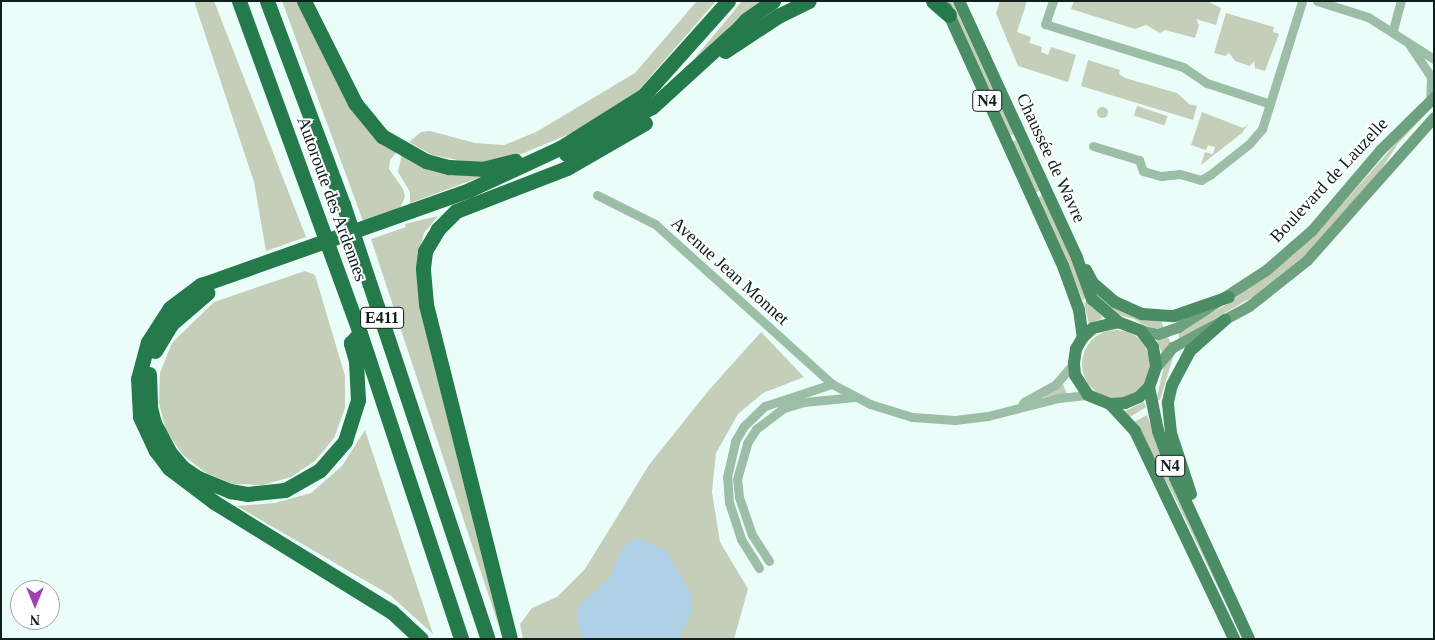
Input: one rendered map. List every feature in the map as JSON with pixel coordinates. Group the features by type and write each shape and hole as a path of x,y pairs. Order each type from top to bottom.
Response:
{"highway":[{"name":"Autoroute des Ardennes","path":"239,1 360,333 461,639"},
{"name":"Autoroute des Ardennes","path":"267,1 343,204 488,639"},
{"path":"304,1 366,118 382,136 426,161 449,167 482,169 526,158 585,133"},
{"path":"698,35 720,1"},
{"path":"421,639 392,612 188,484 160,457 146,433 140,416 138,379 141,360 158,324 184,296 201,285 403,217 469,190 560,148 644,95 728,1"},
{"path":"610,132 660,93 738,1"},
{"path":"403,217 459,201 610,132 652,106 732,34 773,1"},
{"path":"510,639 426,304 423,268 425,251 438,229 456,211 567,168 615,141 663,109 730,46 778,16 809,1"},
{"path":"933,1 948,13"},
{"path":"663,109 732,34"},
{"path":"276,261 224,284 196,300 171,324 154,352 148,386 152,415 162,440 183,468 213,486 247,494 285,490 320,470 345,441 354,421 358,380 351,343 360,333"}],"main road":[{"name":"Chaussée de Wavre","path":"959,1 1077,258 1092,299 1118,322 1141,331"},
{"path":"967,1 968,18"},
{"name":"Chaussée de Wavre","path":"948,13 1073,289 1083,337"},
{"name":"Boulevard de Lauzelle","path":"1141,331 1153,334 1169,331 1229,297 1312,230 1380,150 1432,98"},
{"name":"Boulevard de Lauzelle","path":"1156,367 1176,346 1225,320 1276,287 1307,260 1434,117"},
{"path":"1077,258 1102,291 1115,302 1142,314 1174,316 1229,297"},
{"path":"1204,542 1204,524 1171,433 1168,402 1176,373 1185,358 1225,320"},
{"path":"1088,395 1078,380 1074,363 1076,349 1083,337 1093,328 1118,322"},
{"path":"1141,331 1153,347 1156,367"},
{"name":"N4","path":"1156,367 1149,387 1152,408 1164,449 1249,639"},
{"path":"1110,404 1125,403 1139,397 1149,387"},
{"name":"N4","path":"1088,395 1110,404 1120,411 1135,432 1234,639"}],"street":[{"path":"1052,1 1045,24 1183,67 1207,83 1270,104"},
{"path":"1093,146 1139,160 1143,171 1201,180 1249,144 1262,129 1302,1"},
{"path":"1317,1 1368,17 1393,30 1434,59"},
{"path":"1393,30 1401,1"},
{"path":"1406,40 1431,77 1432,98"},
{"name":"Avenue Jean Monnet","path":"597,195 635,212 677,242 832,384 855,397 884,409 928,419 976,418 1021,407 1088,395"},
{"name":"Avenue Jean Monnet","path":"1021,407 1024,402 1055,386 1074,363"},
{"path":"759,568 741,538 729,503 727,476 736,441 744,426 766,406 793,394 824,389 832,384"},
{"name":"Avenue Jean Monnet","path":"769,562 752,535 739,497 737,479 747,443 756,429 784,408 804,402 855,397"}],"green space":[{"path":"194,1 214,1 306,237 266,251 254,182"},
{"path":"282,1 300,1 346,93 398,150 390,160 389,169 403,189 405,197 400,208 363,221"},
{"path":"697,1 716,1 638,91 574,132 512,158 473,163 432,155 409,142 421,132 430,131 475,143 504,145 536,132 635,73"},
{"path":"742,1 768,1 694,59 724,23"},
{"path":"946,1 952,1 1014,134 1008,136"},
{"path":"1000,1 1027,1 1017,32 1031,37 1029,43 1042,47 1041,52 1048,55 1051,47 1076,55 1068,82 1018,66 996,13"},
{"path":"1074,1 1207,1 1221,8 1216,25 1196,19 1199,25 1195,38 1165,30 1160,33 1146,25 1135,29 1071,9"},
{"path":"1226,13 1274,27 1273,32 1279,34 1265,71 1255,68 1254,61 1250,66 1235,61 1229,53 1225,56 1214,53"},
{"path":"1088,60 1120,70 1119,74 1125,78 1177,93 1189,104 1197,106 1193,120 1081,86"},
{"path":"1434,100 1434,105 1397,145 1377,176 1310,251 1254,296 1180,339 1177,331 1224,306 1293,255 1332,216"},
{"path":"1102,106 1108,112 1102,118 1096,112"},
{"path":"1137,106 1167,116 1164,125 1134,116"},
{"path":"1202,112 1243,128 1248,124 1242,133 1201,165 1205,152 1213,154 1215,147 1208,145 1206,150 1191,145"},
{"path":"1016,140 1040,191 1034,193 1011,143"},
{"path":"402,154 499,170 413,202 404,209 410,203 410,192 398,172"},
{"path":"1042,195 1089,297 1083,300 1037,198"},
{"path":"438,216 424,233 418,256 503,639 371,239 406,227 405,224"},
{"path":"305,271 315,275 345,376 345,408 334,438 315,461 291,477 263,485 233,484 206,473 183,455 166,431 159,403 160,373 172,343 214,302"},
{"path":"1093,287 1161,320 1164,329 1147,327 1134,319 1112,313 1098,299"},
{"path":"1090,301 1103,318 1089,324 1084,303"},
{"path":"1116,330 1129,333 1140,340 1147,351 1150,364 1147,377 1140,388 1129,395 1116,398 1103,395 1092,388 1085,377 1082,364 1085,351 1092,340 1103,333"},
{"path":"761,332 804,377 763,393 738,414 716,453 712,492 720,542 748,589 734,639 523,639 520,624 532,608 557,597 585,569 649,465 709,390"},
{"path":"1167,336 1172,344 1162,353 1156,338"},
{"path":"1175,351 1160,400 1156,401 1164,366"},
{"path":"1063,384 1067,394 1044,397 1045,395"},
{"path":"1144,402 1146,407 1130,417 1125,411"},
{"path":"1147,415 1168,477 1243,639 1175,498 1134,422"},
{"path":"365,430 433,634 390,595 237,506 275,503 311,493 342,466"}],"water":[{"path":"636,537 666,551 691,593 691,614 678,639 583,639 576,615 581,604 610,577 622,548"}]}
